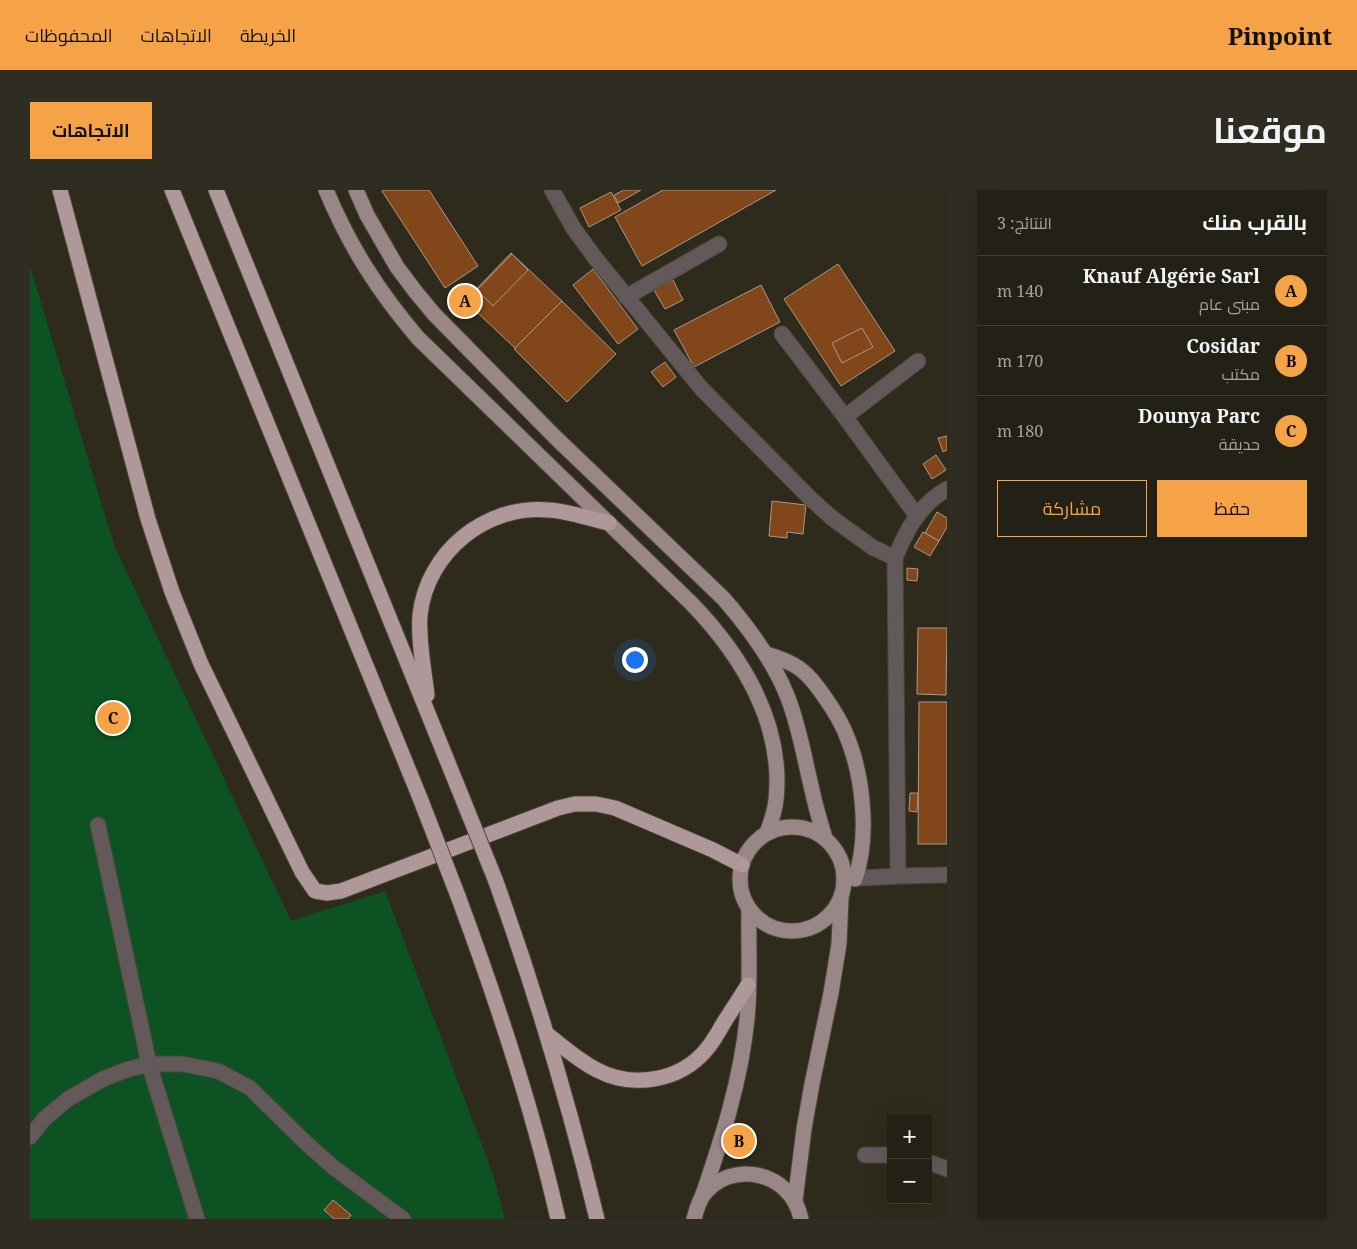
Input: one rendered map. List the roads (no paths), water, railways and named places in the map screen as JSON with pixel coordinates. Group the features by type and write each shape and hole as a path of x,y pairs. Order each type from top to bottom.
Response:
{"highway":[{"path":"60,190 148,519 172,592 218,700 299,866 315,891 327,893 341,891 549,811 575,804 596,804 615,808 713,850 742,865"},
{"path":"172,190 420,798 458,896 483,963 510,1046 558,1219"},
{"path":"216,190 495,879 547,1034 597,1219"},
{"path":"430,716 421,647 420,614 429,582 436,567 457,542 484,522 500,516 532,509 566,512 609,523"},
{"path":"547,1034 584,1062 611,1076 625,1080 655,1079 683,1069 706,1051 748,985"}],"main road":[{"path":"326,190 337,216 360,259 381,292 418,338 709,622 739,661 762,705 772,738 776,762 776,801 767,833"},
{"path":"356,190 367,215 397,267 434,314 555,437 724,599 740,617 766,654 788,695 825,838"},
{"path":"766,654 780,658 807,675 818,686 845,732 857,772 864,834 862,855 835,910 816,926 804,930 791,931 767,925 749,908 743,896 740,884 742,865 750,849 767,833 779,828 803,828 825,838 834,847 850,879"},
{"path":"795,1201 812,1084 839,944 841,898"},
{"path":"694,1219 696,1208 702,1197 723,1135 736,1086 747,1018 749,908"},
{"path":"702,1197 720,1181 732,1176 756,1174 773,1180 788,1192 795,1201 801,1219"}],"street":[{"path":"557,192 574,228 596,259 702,388 832,518 872,547 895,558"},
{"path":"626,297 719,244"},
{"path":"782,334 917,516"},
{"path":"845,417 918,361"},
{"path":"898,876 895,558 912,522 923,508 947,489"},
{"path":"98,825 149,1064 197,1219"},
{"path":"850,879 947,875"},
{"path":"31,1135 44,1119 68,1099 103,1079 126,1070 149,1064 182,1064 218,1071 250,1088 333,1167 404,1219"},
{"path":"865,1155 887,1155"},
{"path":"932,1163 947,1169"}],"place":[{"name":"Knauf Algérie Sarl","path":"465,301"},
{"name":"Dounya Parc","path":"113,718"},
{"name":"Cosidar","path":"739,1141"}]}
